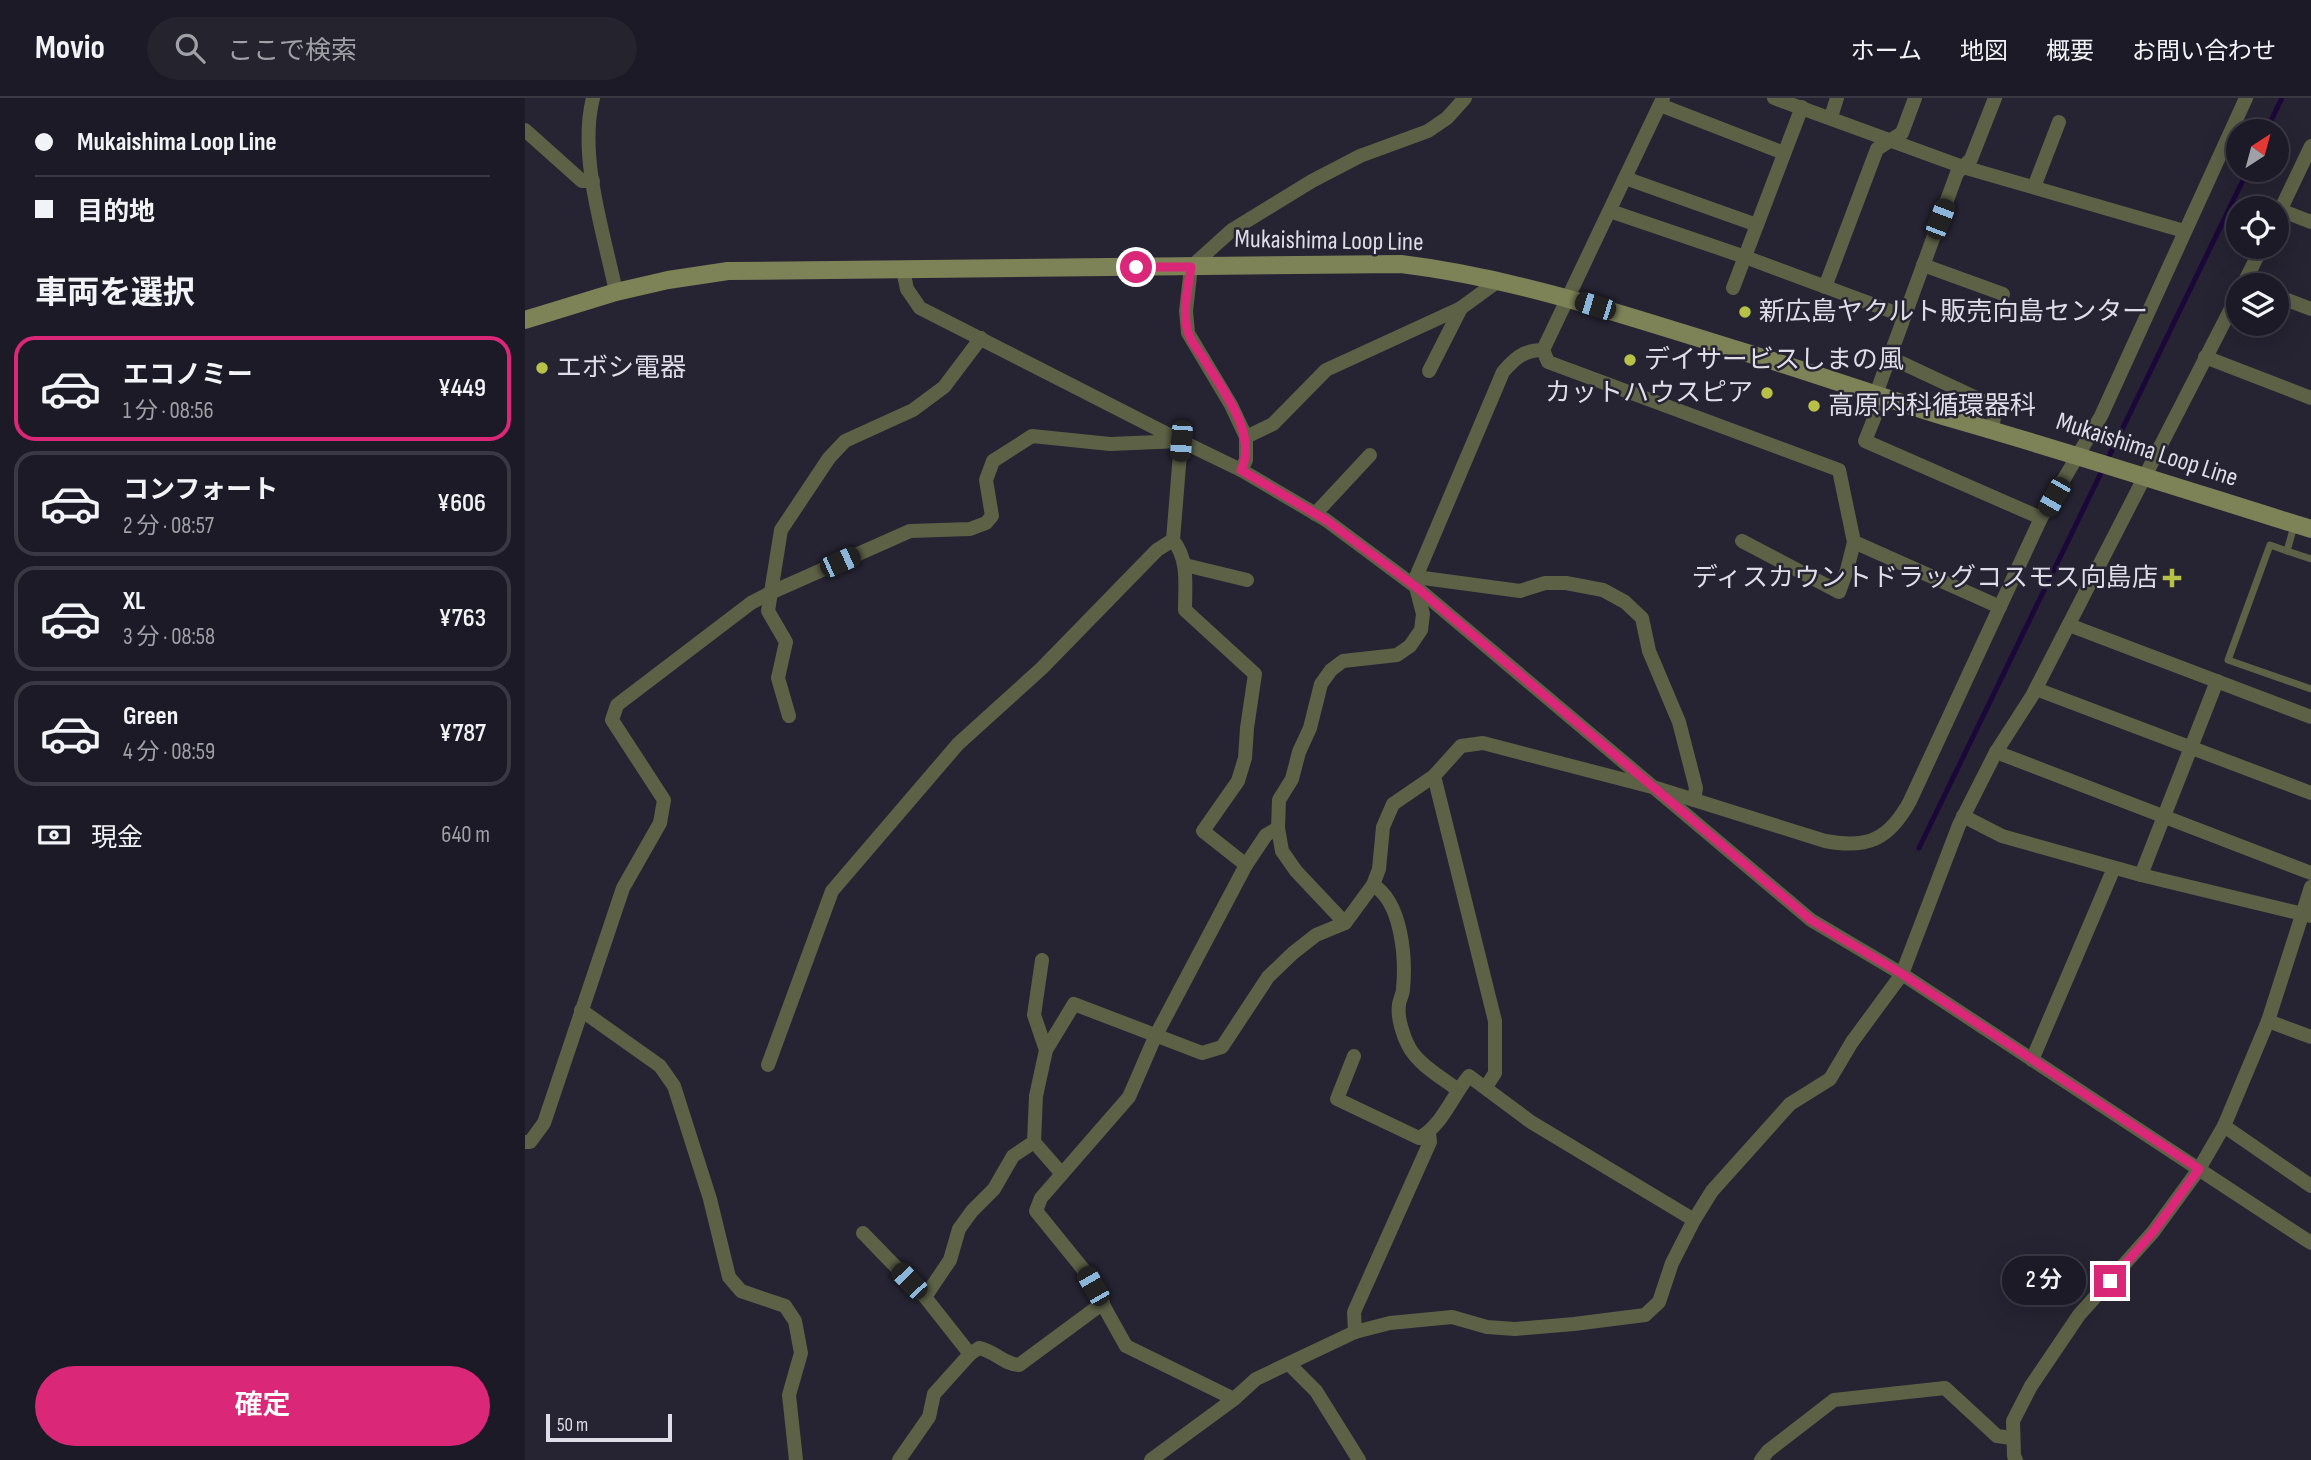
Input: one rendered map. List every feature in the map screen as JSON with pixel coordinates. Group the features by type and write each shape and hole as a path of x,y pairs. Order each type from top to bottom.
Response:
{"main road":[{"name":"Mukaishima Loop Line","path":"525,320 616,292 668,280 728,271 1401,264 1446,270 1569,298 2303,527"}],"street":[{"path":"593,98 589,114 593,181 616,292"},
{"path":"1241,470 1246,460 1246,438 1231,405 1188,334 1186,311 1191,267 1232,230 1312,181 1360,156 1428,131 1447,118 1465,98"},
{"path":"1774,98 1963,167 2183,231"},
{"path":"1831,117 1837,98"},
{"path":"1825,288 1877,149 1902,133 1915,98"},
{"path":"1995,98 1971,159 1957,173 1889,357 1865,442 2041,518"},
{"path":"1062,1174 1034,1142 1036,1096 1046,1050 1074,1004 1202,1053 1222,1047 1268,977 1316,935 1345,923 1373,884 1379,869 1383,827 1393,804 1434,776 1461,746 1483,743 1656,788 1825,841 1850,846 1875,839 1891,829 1901,817 2041,518 2081,456 2101,416 2183,231 2246,98"},
{"path":"1742,541 1839,592 1854,542 1839,470 1548,362 1543,350 1662,101 1784,153"},
{"path":"1734,288 1802,107"},
{"path":"2034,187 2059,122"},
{"path":"525,130 582,181 593,181"},
{"path":"2287,196 2311,146"},
{"path":"1625,178 1757,225"},
{"path":"1610,211 1904,316"},
{"path":"2289,217 2311,222"},
{"path":"1923,265 2003,294"},
{"path":"903,270 907,289 920,308 1241,470 1315,514 1416,582 1811,920 1902,974 2311,1243"},
{"path":"1246,438 1273,424 1326,370 1461,307 1499,281"},
{"path":"2289,301 2311,309"},
{"path":"1429,371 1461,307"},
{"path":"1151,1460 1257,1379 1355,1332 1390,1323 1452,1317 1487,1327 1515,1329 1645,1315 1659,1302 1672,1263 1712,1191 1790,1104 1830,1079 1852,1042 1902,974 1963,816 1996,752 2036,689 2140,476 2226,319"},
{"path":"789,716 778,678 786,642 768,611 781,530 829,458 845,441 913,410 944,387 981,338"},
{"path":"1345,923 1296,871 1282,851 1277,828 1279,800 1292,779 1299,752 1310,728 1321,684 1331,670 1343,661 1398,655 1409,646 1421,629 1423,614 1416,582 1503,372 1517,357 1530,350 1543,350"},
{"path":"1889,357 1996,407 1992,428"},
{"path":"2205,357 2311,398"},
{"path":"525,1142 530,1142 544,1123 623,888 660,823 664,800 612,720 617,705 751,603 770,593 910,531 970,529 986,523 992,516 986,480 993,461 1032,436 1110,444 1181,441"},
{"path":"1181,441 1173,540 1181,551 1185,565 1185,610 1255,674 1245,758 1238,781 1203,831 1246,865"},
{"path":"1315,514 1370,455"},
{"path":"768,1065 832,891 958,744 1042,668 1157,550 1173,540"},
{"path":"1854,542 2000,607"},
{"path":"1185,565 1247,580"},
{"path":"1416,582 1520,591 1545,583 1566,583 1603,590 1625,602 1642,618 1649,651 1679,722 1696,788 1694,800"},
{"path":"2069,625 2311,717"},
{"path":"2141,875 2166,817 2217,681"},
{"path":"2036,689 2311,793"},
{"path":"1996,752 2311,873"},
{"path":"1434,776 1495,1021 1495,1073 1486,1087"},
{"path":"1963,816 2002,836 2114,868 2306,915"},
{"path":"1234,1399 1126,1346 1083,1269 1036,1211 1041,1198 1129,1097 1155,1037 1246,865 1266,835 1277,828"},
{"path":"2032,1060 2114,868"},
{"path":"1373,884 1384,891 1402,941 1403,991 1399,1005 1401,1025 1409,1047 1420,1061 1458,1090"},
{"path":"2017,1460 2012,1438 2013,1421 2031,1385 2079,1315 2153,1232 2199,1169 2224,1126 2268,1021 2306,915 2311,887"},
{"path":"1042,960 1034,1015 1046,1050"},
{"path":"581,1010 660,1066 674,1086 710,1199 729,1277 741,1291 785,1306 795,1321 801,1353 789,1395 796,1460"},
{"path":"2268,1021 2311,1037"},
{"path":"1354,1056 1337,1099 1419,1138 1435,1127 1469,1076 1531,1122 1694,1220"},
{"path":"2224,1126 2311,1186"},
{"path":"1355,1332 1354,1312 1430,1142 1429,1133"},
{"path":"925,1297 950,1260 959,1229 994,1189 1013,1156 1034,1142"},
{"path":"863,1233 925,1297 970,1354"},
{"path":"899,1460 929,1417 933,1394 970,1354 979,1348 991,1351 1008,1364 1019,1365 1103,1303"},
{"path":"1290,1365 1316,1391 1359,1460"},
{"path":"1761,1460 1767,1451 1835,1400 1945,1388 1997,1436 2012,1438"}],"lane":[{"path":"2287,551 2303,527"},
{"path":"2311,559 2270,545 2228,660 2311,689"}],"waterway":[{"path":"2272,119 2282,98"},
{"path":"1919,848 2242,182"}],"place":[{"name":"新広島ヤクルト販売向島センター","path":"1745,312"},
{"name":"デイサービスしまの風","path":"1630,360"},
{"name":"エボシ電器","path":"542,368"},
{"name":"カットハウスピア","path":"1767,393"},
{"name":"高原内科循環器科","path":"1814,406"},
{"name":"ディスカウントドラッグコスモス向島店","path":"2172,578"}],"route":[{"path":"1136,267 1191,267 1186,311 1188,334 1231,405 1246,438 1246,460 1241,470 1326,520 1416,587 1811,920 1902,974 2199,1169 2153,1232 2110,1281"}]}
